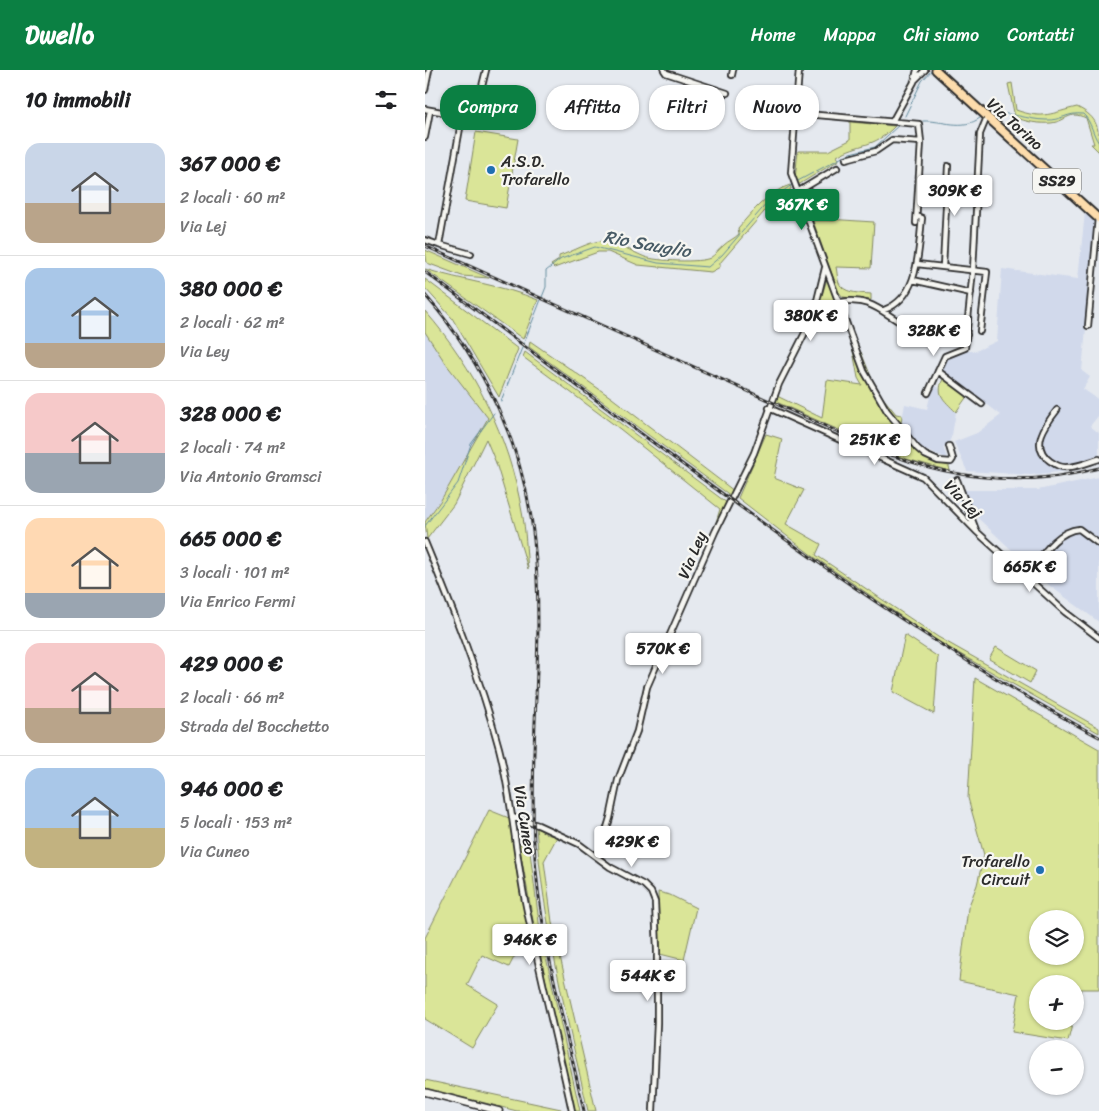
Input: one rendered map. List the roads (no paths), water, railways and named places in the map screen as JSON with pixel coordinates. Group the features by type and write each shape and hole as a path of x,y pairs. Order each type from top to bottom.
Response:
{"main road":[{"name":"Via Torino","path":"937,70 1099,218"}],"street":[{"path":"425,90 429,70"},
{"path":"482,85 486,70"},
{"path":"664,70 667,74 727,93"},
{"path":"798,85 799,70"},
{"path":"893,120 913,82 917,70"},
{"path":"913,82 925,70"},
{"path":"425,137 428,110"},
{"path":"819,115 893,120 919,124 921,142 916,223"},
{"path":"928,393 945,356 965,348 973,270 980,134 987,117"},
{"path":"439,245 460,130"},
{"path":"794,130 791,173 793,180 798,189 825,268 840,302 864,372 873,390 893,418 925,455 938,461 951,462 953,459 949,446"},
{"path":"846,159 876,151 892,140 921,142"},
{"path":"943,267 948,166"},
{"path":"798,189 837,168"},
{"path":"806,216 833,217"},
{"path":"884,310 906,295 913,280 917,264 922,218 917,216"},
{"path":"1089,326 1099,218"},
{"path":"425,240 471,254"},
{"path":"917,264 987,272 980,331"},
{"name":"Via Ley","path":"598,858 610,818 618,780 637,730 647,687 715,532 754,453 769,408 813,317 825,268"},
{"path":"913,280 971,293"},
{"path":"840,302 863,301 884,310 903,325 919,331 967,335"},
{"path":"938,371 982,404"},
{"name":"Via Lej","path":"769,408 923,477 976,531 1065,612 1099,638"},
{"path":"1057,410 1045,426 1040,437 1041,450 1047,459 1058,466 1069,468 1099,459"},
{"path":"957,480 976,531"},
{"path":"1026,576 1059,536 1069,530 1079,529 1099,544"},
{"name":"Via Cuneo","path":"425,542 458,622 484,695 508,789 525,900 572,1111"},
{"path":"512,817 579,844 598,858 649,888 655,902 657,1015 653,1111"},
{"path":"425,1092 499,1111"}],"waterway":[{"name":"Rio Sauglio","path":"905,116 922,81 932,70"},
{"path":"991,114 998,113 1046,120 1073,114 1083,114 1099,143"},
{"path":"923,121 966,124 980,118"},
{"name":"Rio Sauglio","path":"796,182 850,153 875,147 899,125"},
{"name":"Rio Sauglio","path":"501,401 546,287 546,271 561,259 595,247 658,263 708,267 722,255 768,202 793,184"},
{"name":"Rio Sauglio","path":"425,526 458,483 471,444 494,413"}],"railway":[{"path":"425,246 901,459 957,473 1013,479 1042,478 1099,468"},
{"path":"425,272 671,456 838,576 923,633 1010,687 1099,737"},
{"path":"425,295 447,321 466,349 499,409 522,473 529,506 534,540 538,615 533,768 534,843 537,877 553,978 584,1111"}],"place":[{"name":"A.S.D. Trofarello","path":"491,170"},
{"name":"Trofarello Circuit","path":"1040,870"}]}
